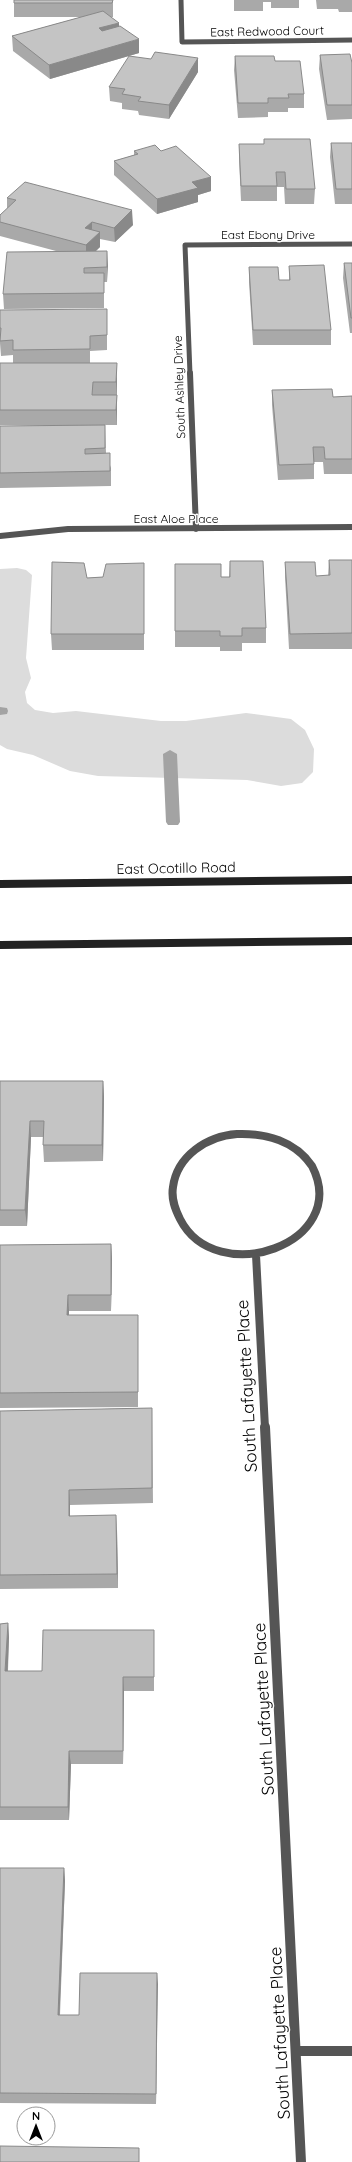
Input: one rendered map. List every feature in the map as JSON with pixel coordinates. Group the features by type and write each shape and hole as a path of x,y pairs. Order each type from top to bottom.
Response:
{"main road":[{"name":"East Ocotillo Road","path":"0,884 352,880"},
{"path":"0,945 352,941"}],"street":[{"name":"East Redwood Court","path":"182,0 182,42 352,40"},
{"name":"East Ebony Drive","path":"185,245 352,244"},
{"name":"South Ashley Drive","path":"185,245 196,529"},
{"name":"East Aloe Place","path":"0,536 68,529 352,527"},
{"path":"253,1134 276,1139 297,1149 313,1164 322,1183 323,1202 316,1222 301,1238 281,1249 256,1255 230,1254 206,1245 187,1231 174,1213 171,1192 174,1173 187,1155 206,1142 229,1135 253,1134"},
{"name":"South Lafayette Place","path":"256,1255 296,2051 300,2162"},
{"path":"296,2051 352,2051"}],"shaded area":[{"path":"17,568 26,570 32,575 26,658 31,678 25,692 27,703 35,710 53,713 76,711 161,721 186,721 246,713 291,719 305,730 314,749 313,772 302,783 281,786 247,780 98,776 70,771 33,755 7,749 0,745 0,569"}],"building":[{"path":"14,0 113,0 112,3 14,3"},
{"path":"103,11 119,23 99,28 102,31 120,26 139,39 49,65 12,36"},
{"path":"155,52 198,58 169,105 138,101 141,97 122,94 125,89 109,87 129,56 151,59"},
{"path":"350,54 352,63 352,105 327,105 320,55"},
{"path":"235,56 274,56 275,61 300,61 304,94 288,94 289,98 268,98 268,103 238,103"},
{"path":"264,139 310,139 315,189 286,189 285,172 276,172 277,186 241,186 239,144 264,144"},
{"path":"331,143 352,143 352,189 336,189"},
{"path":"155,145 161,151 176,146 211,177 192,182 198,188 157,199 114,161 138,154 134,151"},
{"path":"25,182 132,210 114,228 92,222 85,228 100,232 86,245 0,222 0,215 16,200 7,198"},
{"path":"107,251 107,267 84,268 84,273 104,273 104,293 3,294 7,252"},
{"path":"344,263 352,263 352,318 351,318"},
{"path":"324,265 331,330 253,330 249,267 278,267 279,280 290,280 289,266"},
{"path":"107,309 107,335 90,336 90,349 13,350 13,340 0,341 0,310"},
{"path":"0,363 117,363 116,382 93,382 92,395 117,395 116,410 0,410"},
{"path":"332,389 333,397 352,396 352,459 325,459 324,447 313,447 314,464 279,465 272,390"},
{"path":"105,425 105,448 85,449 85,454 110,453 110,471 0,473 0,426"},
{"path":"329,560 352,560 352,633 290,634 285,562 315,562 316,576 330,575"},
{"path":"230,561 263,561 266,628 242,628 242,636 220,636 220,631 175,631 175,564 221,564 221,577 230,577"},
{"path":"52,562 84,563 87,578 103,577 106,564 144,563 144,634 51,634"},
{"path":"0,1081 103,1081 102,1145 43,1145 44,1121 30,1121 25,1210 0,1210"},
{"path":"111,1244 111,1295 68,1295 67,1315 138,1315 138,1392 0,1393 0,1245"},
{"path":"152,1408 152,1488 69,1490 69,1516 116,1515 117,1574 0,1575 0,1411"},
{"path":"8,1623 5,1671 42,1671 43,1630 154,1630 154,1677 123,1677 123,1751 69,1751 68,1807 0,1807 0,1624"},
{"path":"0,1868 64,1868 58,2015 79,2015 80,1973 157,1973 156,2094 0,2093"},
{"path":"0,2146 139,2148 139,2162 0,2162"}],"waterway":[{"path":"170,754 173,822"}]}
